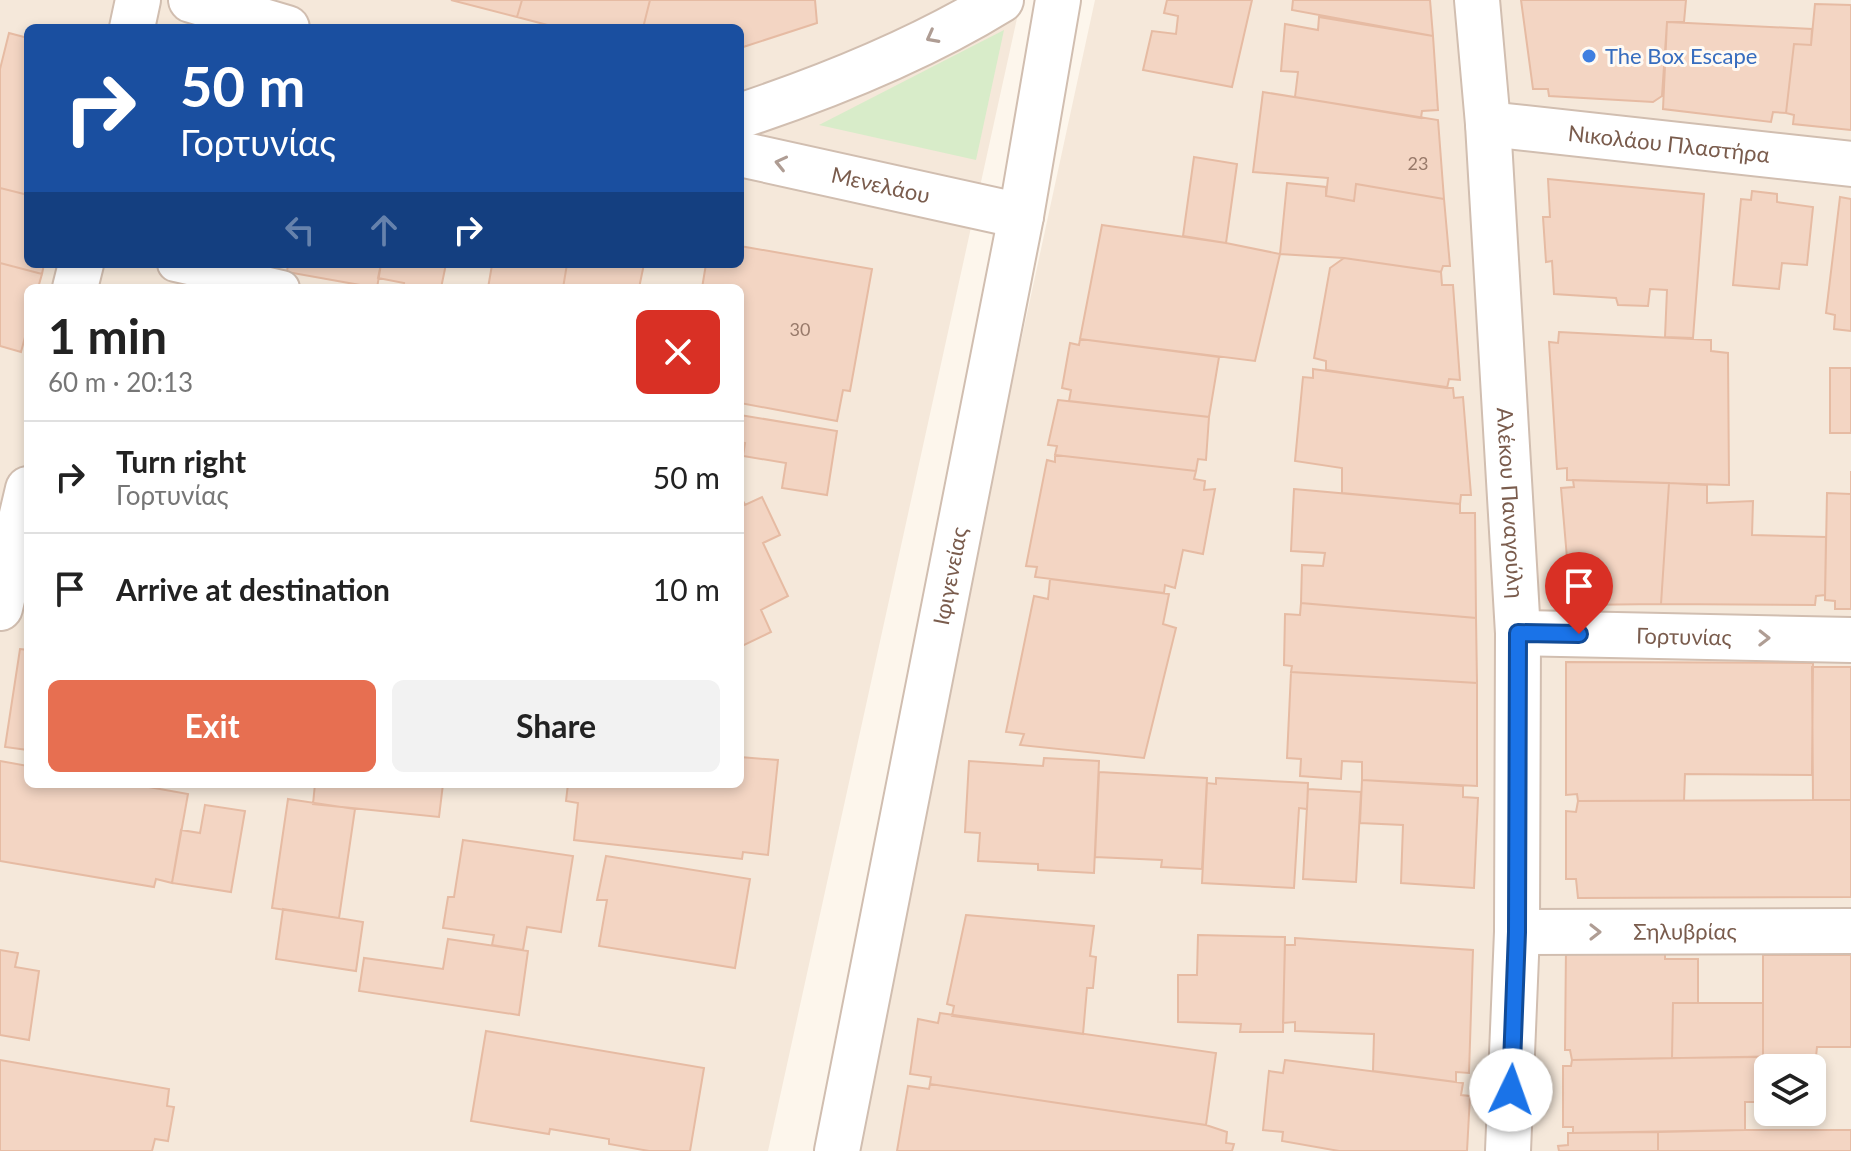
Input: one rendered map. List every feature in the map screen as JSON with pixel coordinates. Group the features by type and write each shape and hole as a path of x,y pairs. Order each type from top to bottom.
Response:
{"street":[{"path":"133,24 138,0"},
{"path":"191,0 273,24"},
{"path":"744,115 797,97 907,51 1001,0"},
{"name":"Ιφιγενείας","path":"837,1151 1021,216 1058,0"},
{"name":"Αλέκου Παναγούλη","path":"1477,0 1488,124 1518,633 1517,932 1508,1151"},
{"name":"Νικολάου Πλαστήρα","path":"1488,124 1851,164"},
{"name":"Μενελάου","path":"744,155 1021,216"},
{"path":"0,606 24,506"},
{"name":"Γορτυνίας","path":"1518,633 1851,640"},
{"name":"Σηλυβρίας","path":"1517,932 1851,931"}],"lane":[{"path":"193,268 264,284"}],"shaded area":[{"path":"0,0 1021,0 768,1151 0,1151"},
{"path":"1095,0 1851,0 1851,1151 852,1151 940,715"}],"green space":[{"path":"1004,30 976,160 819,125"}],"building":[{"path":"451,0 522,0 517,17"},
{"path":"522,0 650,0 644,24 544,24 517,17"},
{"path":"650,0 815,0 817,23 744,47 744,24 644,24"},
{"path":"1167,0 1252,0 1232,87 1143,70 1152,31 1176,34 1178,16 1164,13"},
{"path":"1293,0 1430,0 1433,36 1292,10"},
{"path":"1521,0 1686,0 1684,22 1667,22 1662,96 1653,102 1549,96 1548,89 1533,89"},
{"path":"1815,4 1851,5 1851,130 1793,124 1794,115 1786,113 1794,44 1811,45"},
{"path":"1319,17 1433,36 1438,110 1422,111 1421,118 1295,97 1298,72 1281,71 1285,24 1318,30"},
{"path":"1667,22 1812,29 1811,45 1794,44 1786,113 1773,112 1771,122 1663,109"},
{"path":"9,33 24,37 24,194 0,188 0,69"},
{"path":"1263,92 1438,120 1444,199 1356,184 1354,201 1326,196 1328,178 1253,172"},
{"path":"1194,157 1237,164 1226,243 1183,236"},
{"path":"1548,179 1704,194 1693,338 1665,337 1667,290 1650,289 1648,306 1618,305 1616,298 1554,294 1552,261 1546,262 1543,217 1550,217"},
{"path":"1287,183 1326,187 1326,196 1354,201 1356,184 1444,199 1450,266 1443,266 1441,272 1344,258 1280,254"},
{"path":"0,188 24,194 24,268 43,268 42,274 0,263"},
{"path":"1752,191 1777,194 1777,202 1813,207 1807,265 1782,263 1779,289 1733,285 1741,199 1751,200"},
{"path":"1840,197 1851,199 1851,331 1834,329 1835,315 1826,313"},
{"path":"1102,225 1280,254 1255,361 1080,339"},
{"path":"744,247 872,269 850,391 843,390 837,421 744,404 744,284 703,284 705,268 744,268"},
{"path":"1344,258 1441,272 1442,285 1453,285 1460,380 1449,379 1447,388 1326,370 1326,361 1314,358 1330,268"},
{"path":"0,263 42,274 39,284 24,284 24,341 21,352 0,346"},
{"path":"288,268 380,268 378,284 354,284 287,272"},
{"path":"380,268 445,268 442,284 404,284 378,278"},
{"path":"491,268 566,268 564,284 489,284"},
{"path":"566,268 643,268 640,284 564,284"},
{"path":"1559,332 1711,340 1711,351 1728,353 1729,485 1567,480 1567,468 1557,469 1549,342 1558,343"},
{"path":"1080,339 1219,357 1209,417 1069,401 1071,390 1062,388 1070,343 1079,345"},
{"path":"1830,368 1851,368 1851,433 1830,433"},
{"path":"1313,369 1453,388 1454,398 1463,397 1471,495 1461,495 1460,504 1342,493 1342,468 1295,461 1303,377 1313,378"},
{"path":"1058,400 1209,417 1206,460 1198,459 1196,471 1055,455 1057,446 1048,445"},
{"path":"744,416 837,431 827,495 782,488 786,463 744,456"},
{"path":"1055,455 1196,471 1194,479 1205,481 1204,490 1215,489 1203,554 1183,550 1175,588 1165,585 1164,593 1035,577 1037,567 1026,566 1047,460 1055,462"},
{"path":"1573,480 1669,483 1661,604 1571,605 1561,488 1574,487"},
{"path":"1669,483 1707,485 1707,503 1753,501 1752,535 1826,537 1825,595 1816,596 1815,605 1661,604"},
{"path":"1294,489 1460,504 1460,513 1475,513 1476,618 1301,603 1302,565 1323,566 1325,553 1291,551"},
{"path":"1827,493 1851,494 1851,609 1835,609 1835,601 1825,600"},
{"path":"762,497 780,535 763,543 788,596 761,610 771,632 744,645 744,503"},
{"path":"1050,579 1169,594 1163,624 1176,628 1144,758 1020,745 1024,734 1006,732 1034,596 1048,599"},
{"path":"1301,603 1476,618 1477,683 1291,672 1292,666 1284,665 1285,614 1300,615"},
{"path":"20,649 24,650 24,749 5,747"},
{"path":"1566,662 1813,663 1812,775 1685,774 1684,801 1578,801 1577,794 1566,795"},
{"path":"1812,667 1851,667 1851,800 1813,800"},
{"path":"1291,672 1477,683 1477,786 1362,780 1362,762 1342,761 1341,779 1300,776 1301,759 1287,758"},
{"path":"744,757 778,760 768,855 743,852 742,859 574,840 578,803 566,801 568,788 744,788"},
{"path":"1044,758 1099,761 1094,873 1038,870 1038,864 978,861 980,833 965,832 969,761 1043,766"},
{"path":"0,761 24,765 24,788 154,788 188,794 172,883 156,879 154,887 0,861"},
{"path":"1099,772 1207,778 1202,869 1161,867 1162,860 1095,857"},
{"path":"1216,778 1308,783 1307,809 1299,808 1294,888 1202,883 1207,783 1216,784"},
{"path":"1362,780 1463,786 1463,797 1478,798 1474,888 1401,883 1403,825 1360,823"},
{"path":"315,788 443,788 439,817 313,804"},
{"path":"1308,789 1361,792 1356,882 1303,879"},
{"path":"288,799 355,809 339,918 272,908"},
{"path":"1851,800 1851,897 1578,898 1576,879 1566,879 1566,811 1576,812 1578,801"},
{"path":"205,805 245,811 231,892 172,883 181,830 200,833"},
{"path":"463,840 573,856 561,932 527,927 523,950 492,945 494,935 443,928 448,897 454,897"},
{"path":"606,856 750,879 735,968 599,946 607,900 597,900"},
{"path":"283,909 363,922 356,971 276,959"},
{"path":"966,915 1094,926 1090,956 1096,957 1093,988 1087,988 1083,1034 952,1016 954,1006 947,1004"},
{"path":"1198,935 1285,937 1283,1032 1240,1032 1241,1024 1178,1022 1178,975 1197,975"},
{"path":"1295,938 1473,950 1469,1073 1456,1072 1456,1082 1373,1071 1374,1034 1295,1031 1295,1022 1283,1023 1285,945 1295,945"},
{"path":"448,939 528,951 519,1015 359,991 364,958 443,969"},
{"path":"1566,947 1665,948 1665,959 1698,959 1698,1003 1673,1003 1672,1058 1572,1060 1570,1050 1565,1050"},
{"path":"0,950 18,953 15,967 39,971 29,1040 0,1035"},
{"path":"1763,955 1851,955 1851,1047 1817,1047 1816,1054 1763,1054"},
{"path":"1673,1003 1763,1003 1763,1054 1754,1054 1754,1057 1672,1058"},
{"path":"940,1013 1216,1053 1206,1125 930,1084 931,1077 910,1074 918,1019 938,1023"},
{"path":"486,1031 704,1068 690,1151 649,1151 609,1144 609,1139 550,1129 549,1134 471,1121"},
{"path":"1754,1057 1754,1102 1745,1102 1745,1130 1573,1133 1573,1127 1563,1127 1563,1066 1571,1066 1572,1060"},
{"path":"0,1060 169,1089 167,1106 174,1107 168,1141 155,1139 152,1151 0,1151"},
{"path":"1285,1060 1463,1083 1461,1095 1470,1096 1467,1151 1339,1151 1282,1141 1283,1132 1263,1130 1269,1071 1283,1073"},
{"path":"930,1084 1206,1125 1227,1132 1226,1143 1234,1144 1232,1151 897,1151 908,1086 929,1089"},
{"path":"1851,1130 1851,1151 1658,1151 1658,1132"},
{"path":"1658,1132 1658,1151 1559,1151 1558,1146 1568,1145 1568,1133"}],"place":[{"name":"The Box Escape","path":"1589,56"}],"route":[{"path":"1511,1090 1517,932 1518,633 1579,634"}]}
